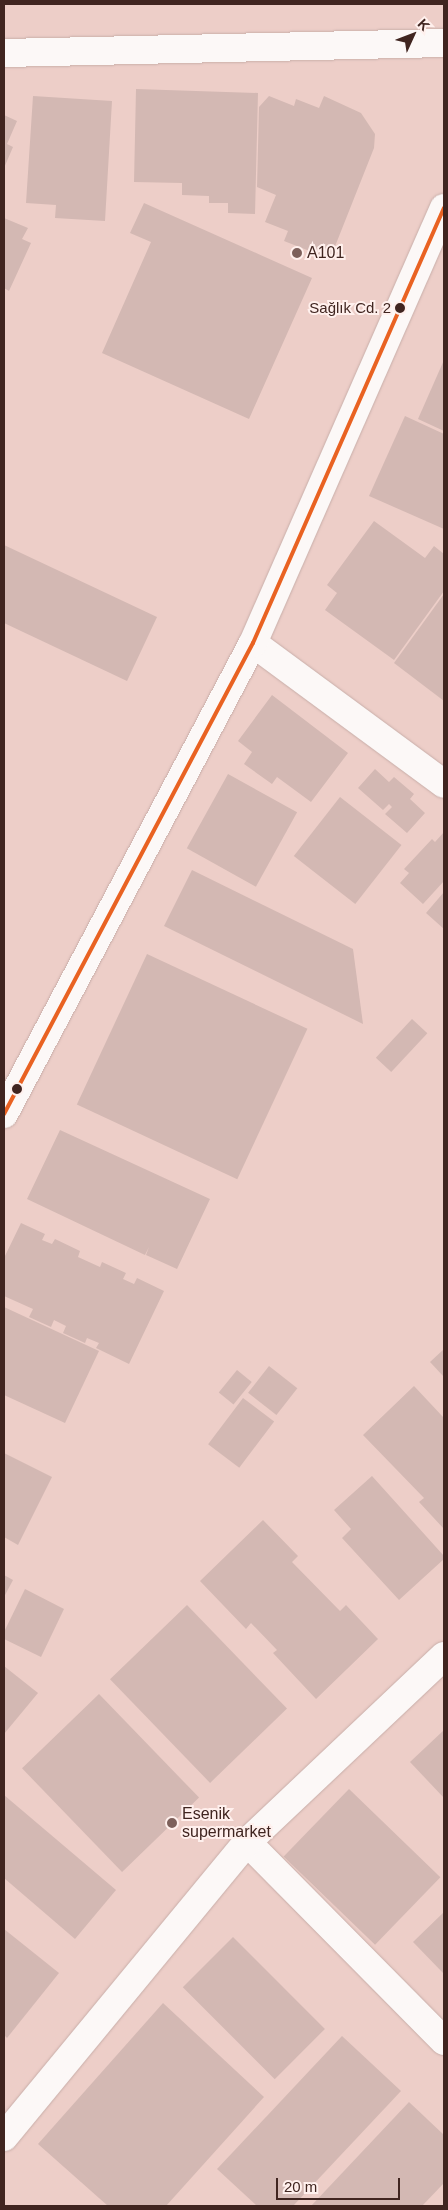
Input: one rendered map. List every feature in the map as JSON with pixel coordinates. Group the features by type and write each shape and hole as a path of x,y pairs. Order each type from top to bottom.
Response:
{"street":[{"path":"4,53 444,43"},
{"path":"4,1114 253,643 444,208"},
{"path":"253,643 444,784"},
{"path":"4,2137 247,1842 444,1656"},
{"path":"247,1842 444,2041"}],"building":[{"path":"136,89 258,93 255,214 228,213 228,203 209,203 209,196 182,195 182,183 134,182"},
{"path":"33,96 112,101 105,221 55,218 56,205 26,203"},
{"path":"269,96 294,106 296,99 319,108 324,96 361,113 375,134 374,148 330,259 284,241 288,231 265,222 276,195 257,187 259,107"},
{"path":"4,115 17,121 7,144 13,147 4,168"},
{"path":"144,203 312,278 249,419 102,353 151,242 130,233"},
{"path":"4,218 28,228 22,239 31,243 9,291 4,288"},
{"path":"444,360 444,431 418,419"},
{"path":"405,416 444,434 444,529 369,496"},
{"path":"374,521 425,558 434,546 444,554 444,591 394,660 325,610 337,593 327,585"},
{"path":"4,545 157,617 127,681 4,623"},
{"path":"444,594 444,701 394,663"},
{"path":"272,695 348,753 311,802 277,777 272,784 244,764 252,752 238,741"},
{"path":"375,769 389,782 394,777 414,794 410,799 425,813 407,833 385,814 392,807 389,804 383,810 358,788"},
{"path":"228,774 297,812 256,887 187,848"},
{"path":"340,797 401,845 355,904 294,856"},
{"path":"444,832 444,881 423,904 400,883 409,873 404,869 432,839 435,842"},
{"path":"192,870 353,949 363,1024 164,926"},
{"path":"444,892 444,929 426,913"},
{"path":"147,954 307,1029 237,1179 77,1104"},
{"path":"412,1019 427,1033 391,1072 376,1058"},
{"path":"60,1130 210,1199 177,1269 146,1255 149,1247 145,1255 27,1199"},
{"path":"21,1223 45,1234 42,1240 52,1244 55,1239 80,1251 78,1257 100,1267 102,1262 126,1273 123,1279 134,1284 137,1278 164,1291 129,1364 96,1348 99,1343 87,1338 85,1343 63,1333 66,1326 54,1320 51,1327 29,1317 33,1309 4,1296 4,1258"},
{"path":"4,1307 99,1351 65,1423 4,1395"},
{"path":"444,1349 444,1377 430,1362"},
{"path":"269,1366 297,1388 276,1415 248,1393"},
{"path":"237,1370 252,1382 234,1404 219,1393"},
{"path":"414,1386 444,1418 444,1529 419,1502 424,1498 363,1435"},
{"path":"243,1398 274,1421 239,1468 208,1444"},
{"path":"4,1453 52,1477 18,1545 4,1537"},
{"path":"372,1476 444,1556 444,1559 399,1600 342,1538 351,1529 334,1510"},
{"path":"263,1520 298,1556 292,1562 340,1611 346,1605 378,1639 316,1699 273,1653 277,1650 251,1623 246,1629 200,1581"},
{"path":"4,1575 13,1580 4,1597"},
{"path":"25,1589 64,1609 41,1657 4,1639 4,1632"},
{"path":"187,1605 287,1709 210,1783 110,1679"},
{"path":"4,1666 38,1693 4,1734"},
{"path":"99,1694 199,1798 122,1872 22,1768"},
{"path":"444,1730 444,1798 410,1762"},
{"path":"349,1789 440,1877 375,1945 284,1857"},
{"path":"4,1795 116,1890 75,1939 4,1878"},
{"path":"444,1912 444,1974 413,1942"},
{"path":"4,1929 59,1973 7,2038 4,2035"},
{"path":"233,1937 325,2029 275,2079 183,1987"},
{"path":"163,2003 264,2097 166,2206 108,2206 38,2144"},
{"path":"342,2036 401,2091 293,2206 257,2206 217,2169"},
{"path":"409,2102 444,2135 444,2183 422,2206 311,2206"}],"transit line":[{"path":"4,1114 253,643 444,208"}],"place":[{"name":"A101","path":"297,253"},
{"name":"Sağlık Cd. 2","path":"400,308"},
{"name":"Esenik supermarket","path":"172,1823"}]}
